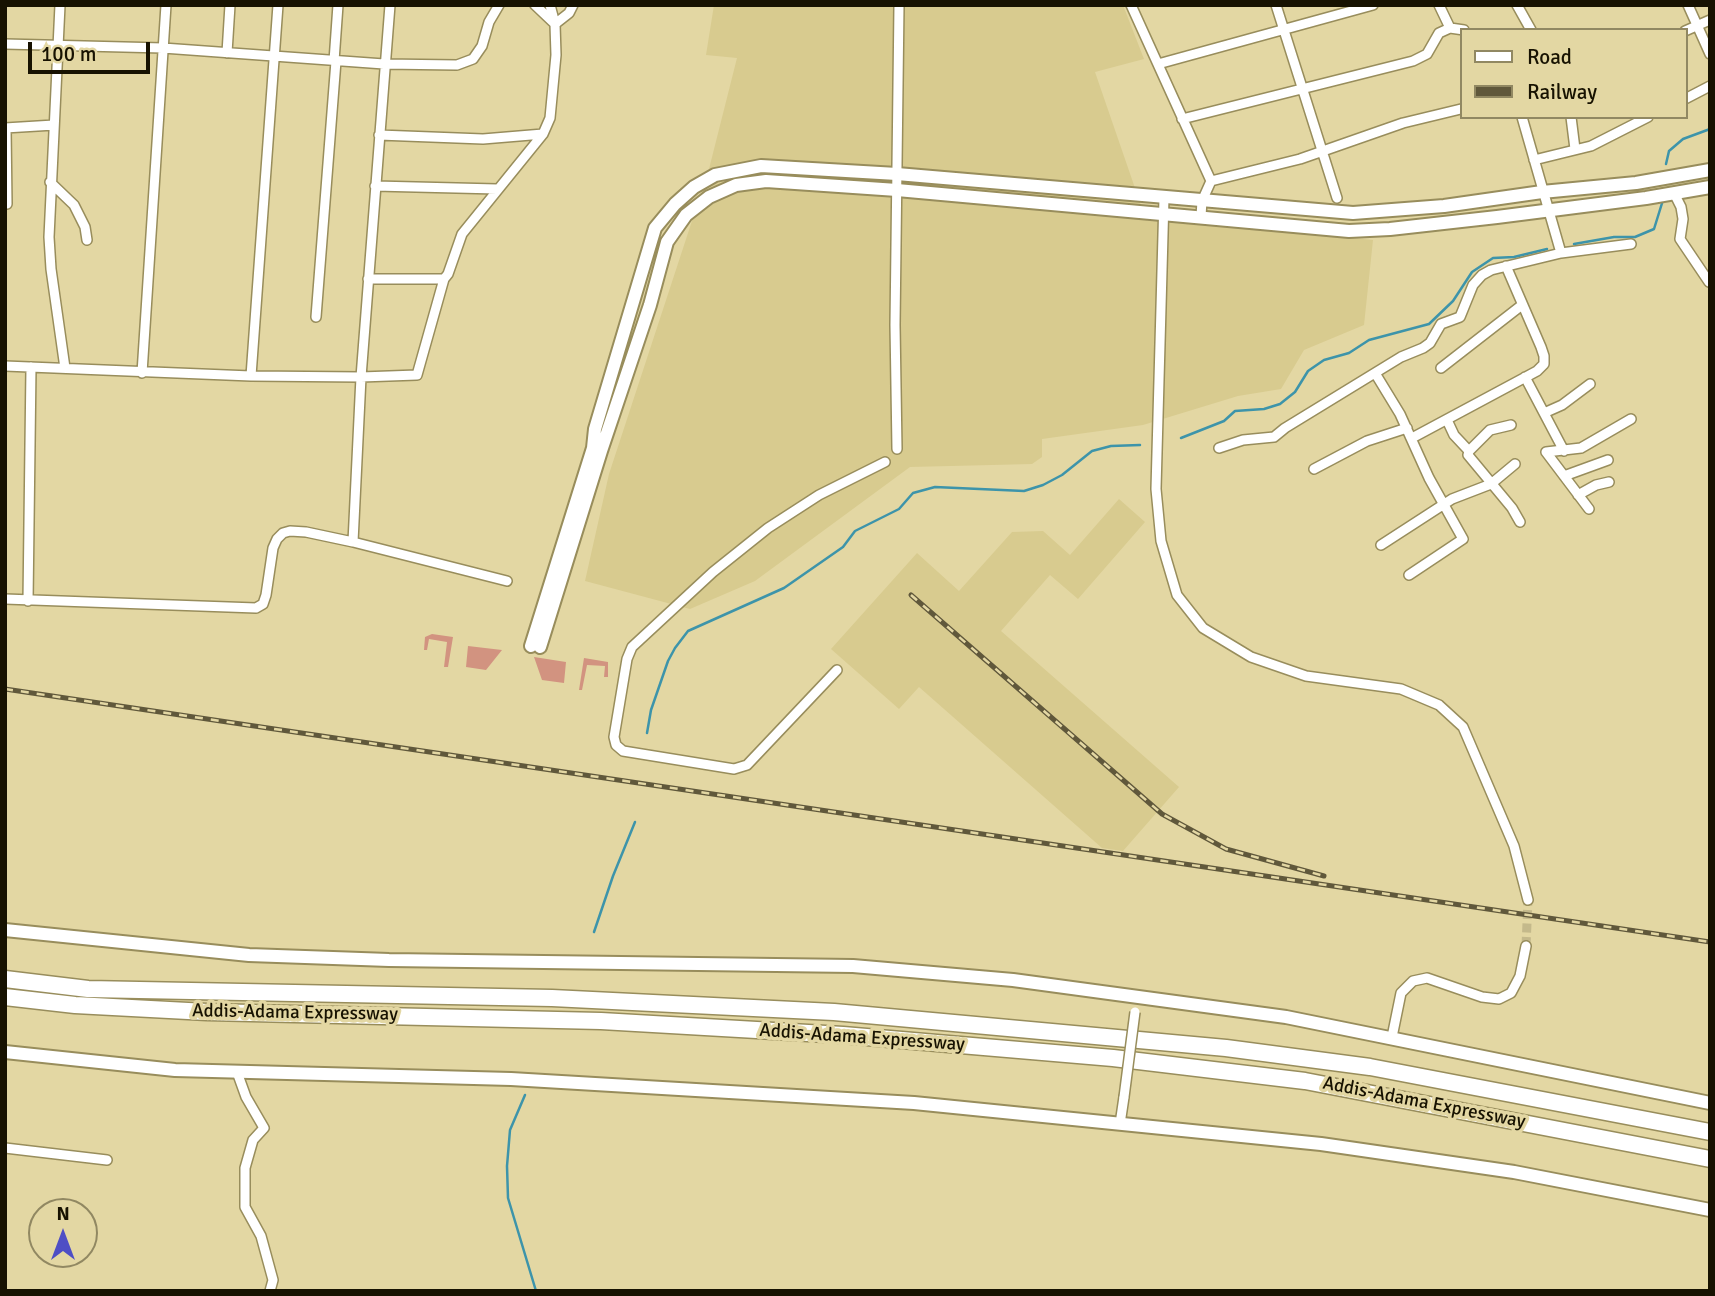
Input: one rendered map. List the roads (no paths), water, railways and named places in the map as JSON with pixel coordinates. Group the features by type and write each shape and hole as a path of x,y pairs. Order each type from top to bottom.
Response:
{"highway":[{"name":"Addis-Adama Expressway","path":"5,979 89,989 552,998 847,1013 1226,1048 1370,1067 1710,1132"},
{"name":"Addis-Adama Expressway","path":"5,997 75,1005 207,1012 601,1021 843,1035 1113,1058 1304,1081 1710,1159"}],"street":[{"path":"60,5 50,182 51,269 65,369"},
{"path":"142,373 166,5"},
{"path":"226,52 230,5"},
{"path":"251,376 278,5"},
{"path":"316,317 338,5"},
{"path":"353,542 361,377 390,5"},
{"path":"5,44 163,48 384,64 457,65 473,59 499,5"},
{"path":"534,5 555,24"},
{"path":"5,366 251,376 417,375 444,279 462,234 544,134 550,118 556,55 555,24 550,5"},
{"path":"555,24 569,13 573,5"},
{"path":"897,449 895,325 899,5"},
{"path":"1131,5 1210,181 1202,201 1201,216"},
{"path":"1276,5 1337,198"},
{"path":"1158,64 1373,5"},
{"path":"1439,5 1450,28"},
{"path":"1517,5 1530,28"},
{"path":"1688,5 1710,54"},
{"path":"1687,30 1710,20"},
{"path":"1182,119 1413,61 1427,54 1439,33 1450,28 1460,29"},
{"path":"1687,98 1710,86"},
{"path":"1210,181 1300,159 1403,123 1460,109"},
{"path":"1523,119 1561,253"},
{"path":"1571,119 1575,149"},
{"path":"1534,160 1591,146 1644,119"},
{"path":"7,204 6,128 54,125"},
{"path":"379,135 483,139 544,134"},
{"path":"1710,170 1636,183 1542,192 1444,206 1353,213 897,174 761,166 715,175 694,187 655,228 595,429 593,448 536,647 650,305 667,242 686,215 709,197 736,185 766,181 897,190 1349,230 1390,229 1710,187"},
{"path":"50,182 74,205 88,240"},
{"path":"375,186 497,189"},
{"path":"1674,193 1683,219 1680,239 1709,282"},
{"path":"1164,198 1156,476 1161,541 1177,595 1203,628 1251,657 1306,676 1401,690 1439,705 1463,727 1514,846 1528,900"},
{"path":"1219,448 1243,440 1274,437 1401,357 1423,348 1430,343 1441,324 1460,317 1473,285 1482,275 1506,266 1561,253 1631,244"},
{"path":"1412,438 1538,371 1544,364 1544,356 1506,266"},
{"path":"369,279 444,279"},
{"path":"1441,368 1522,305"},
{"path":"28,601 31,367"},
{"path":"1375,373 1408,428 1429,478 1463,539 1409,575"},
{"path":"1525,377 1564,451"},
{"path":"1544,413 1562,405 1590,384"},
{"path":"1589,509 1546,452 1581,448 1631,419"},
{"path":"1447,420 1454,435 1469,451 1468,455 1512,508 1520,522"},
{"path":"1469,451 1490,430 1511,425"},
{"path":"1314,469 1367,441 1408,428"},
{"path":"1564,476 1608,460"},
{"path":"836,670 747,765 734,769 622,751 616,745 614,737 627,659 632,647 713,572 768,528 819,495 885,462"},
{"path":"1381,545 1452,499 1491,484 1515,464"},
{"path":"1578,495 1596,485 1609,482"},
{"path":"5,599 256,608 262,604 266,595 273,548 277,539 290,531 306,531 507,581"},
{"path":"5,930 249,955 389,960 853,967 1013,980 1286,1017 1710,1102"},
{"path":"1392,1037 1401,993 1413,981 1427,978 1482,997 1499,999 1511,993 1520,976 1526,946"},
{"path":"1120,1124 1137,996"},
{"path":"5,1052 175,1070 511,1079 914,1103 1321,1144 1514,1172 1710,1210"},
{"path":"237,1072 246,1097 264,1128 253,1140 245,1168 245,1207 261,1236 273,1280 270,1291"},
{"path":"5,1148 107,1160"}],"waterway":[{"path":"1666,164 1669,151 1683,139 1710,129"},
{"path":"1574,244 1614,237 1635,237 1654,229 1663,200"},
{"path":"1181,438 1224,421 1235,411 1264,409 1280,404 1295,392 1308,371 1324,360 1349,353 1369,340 1429,324 1453,301 1472,272 1493,258 1514,257 1547,249"},
{"path":"647,733 651,710 668,661 688,631 784,588 843,547 855,531 899,509 913,493 935,487 1024,491 1062,475 1092,451 1111,446 1140,445"},
{"path":"594,932 635,822"},
{"path":"525,1095 510,1130 508,1198 536,1291"}],"tunnel":[{"path":"1526,946 1528,900"}],"railway":[{"path":"911,595 1162,814 1226,849 1324,876"},
{"path":"5,689 1710,942"}]}
